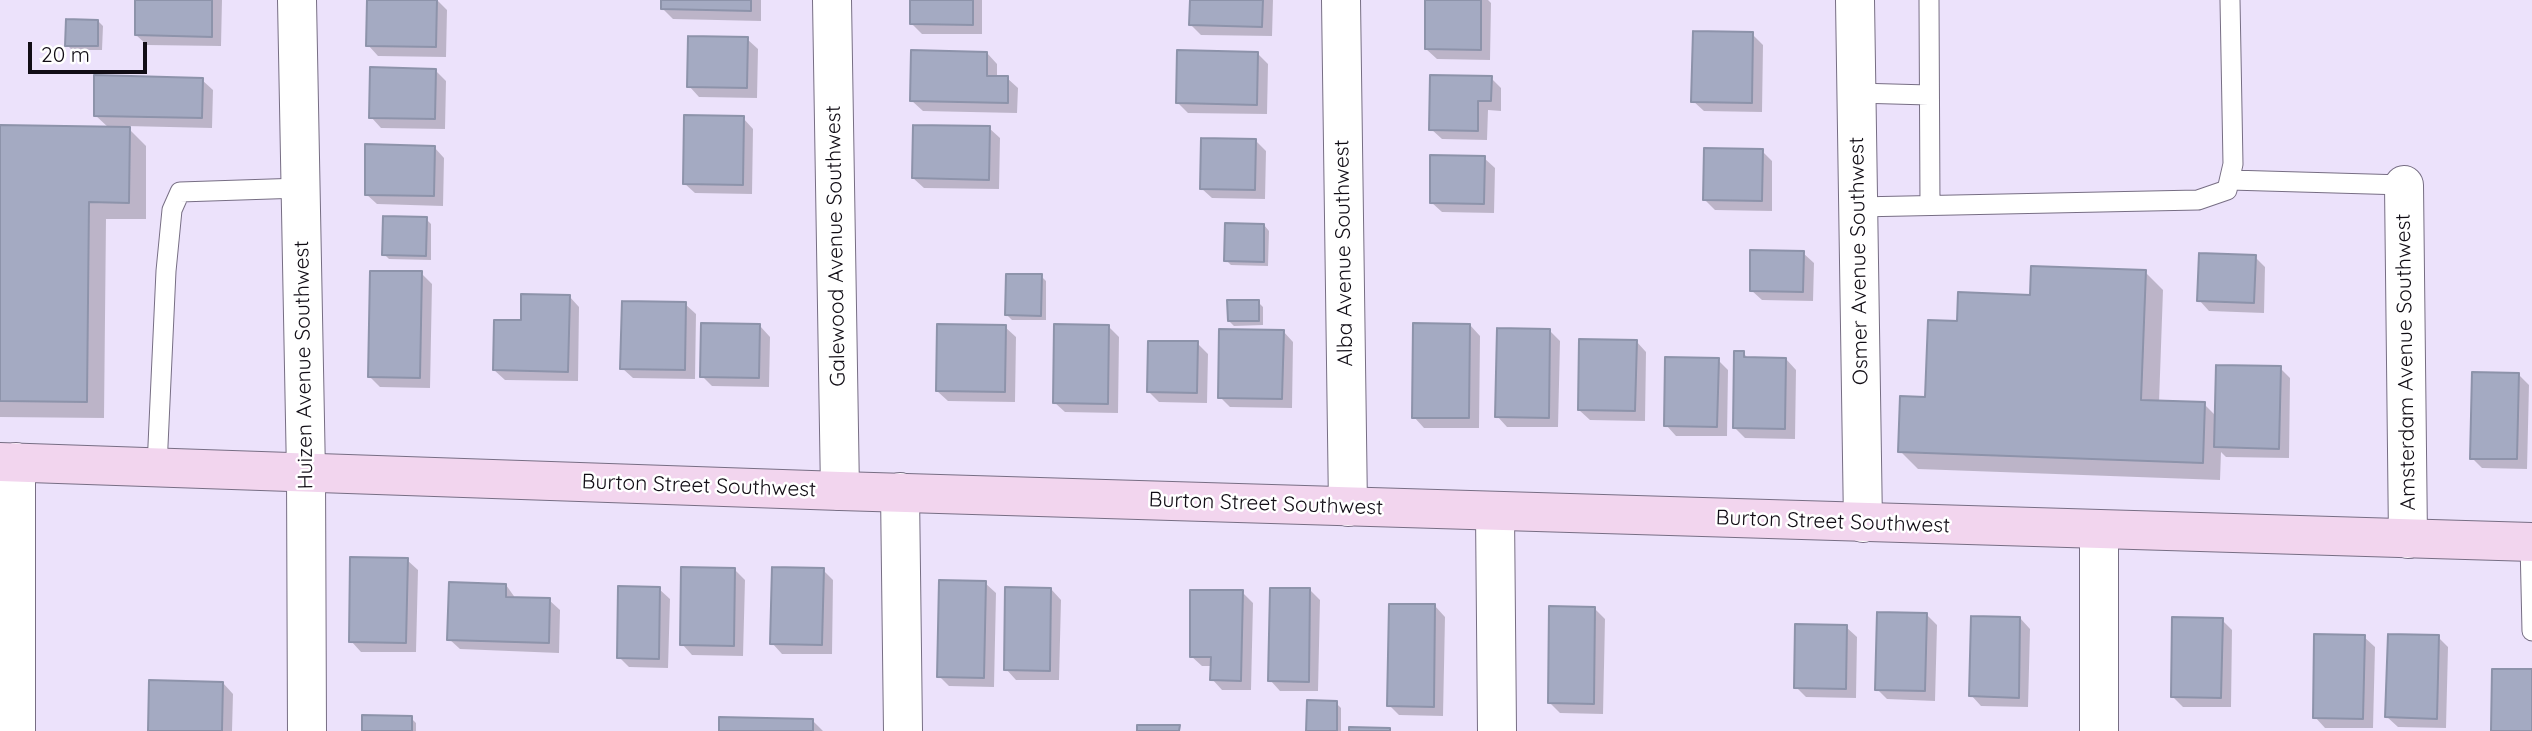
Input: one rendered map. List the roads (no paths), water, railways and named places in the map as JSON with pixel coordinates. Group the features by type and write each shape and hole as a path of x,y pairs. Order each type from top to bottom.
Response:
{"main road":[{"name":"Burton Street Southwest","path":"8,462 1496,512 2531,542"}],"street":[{"name":"Huizen Avenue Southwest","path":"297,0 306,472 307,731"},
{"name":"Galewood Avenue Southwest","path":"832,0 840,491"},
{"name":"Alba Avenue Southwest","path":"1341,0 1348,507"},
{"name":"Osmer Avenue Southwest","path":"1855,0 1863,523"},
{"name":"Amsterdam Avenue Southwest","path":"2404,185 2408,539"},
{"path":"8,462 16,731"},
{"path":"900,492 903,731"},
{"path":"1496,512 1497,731"},
{"path":"2099,531 2099,731"}],"lane":[{"path":"1929,0 1930,205"},
{"path":"1858,207 2198,200 2227,190 2233,151 2230,0"},
{"path":"1856,93 1929,95"},
{"path":"2230,180 2404,185"},
{"path":"157,467 166,271 172,210 180,192 301,188"},
{"path":"2531,542 2532,631"}]}
